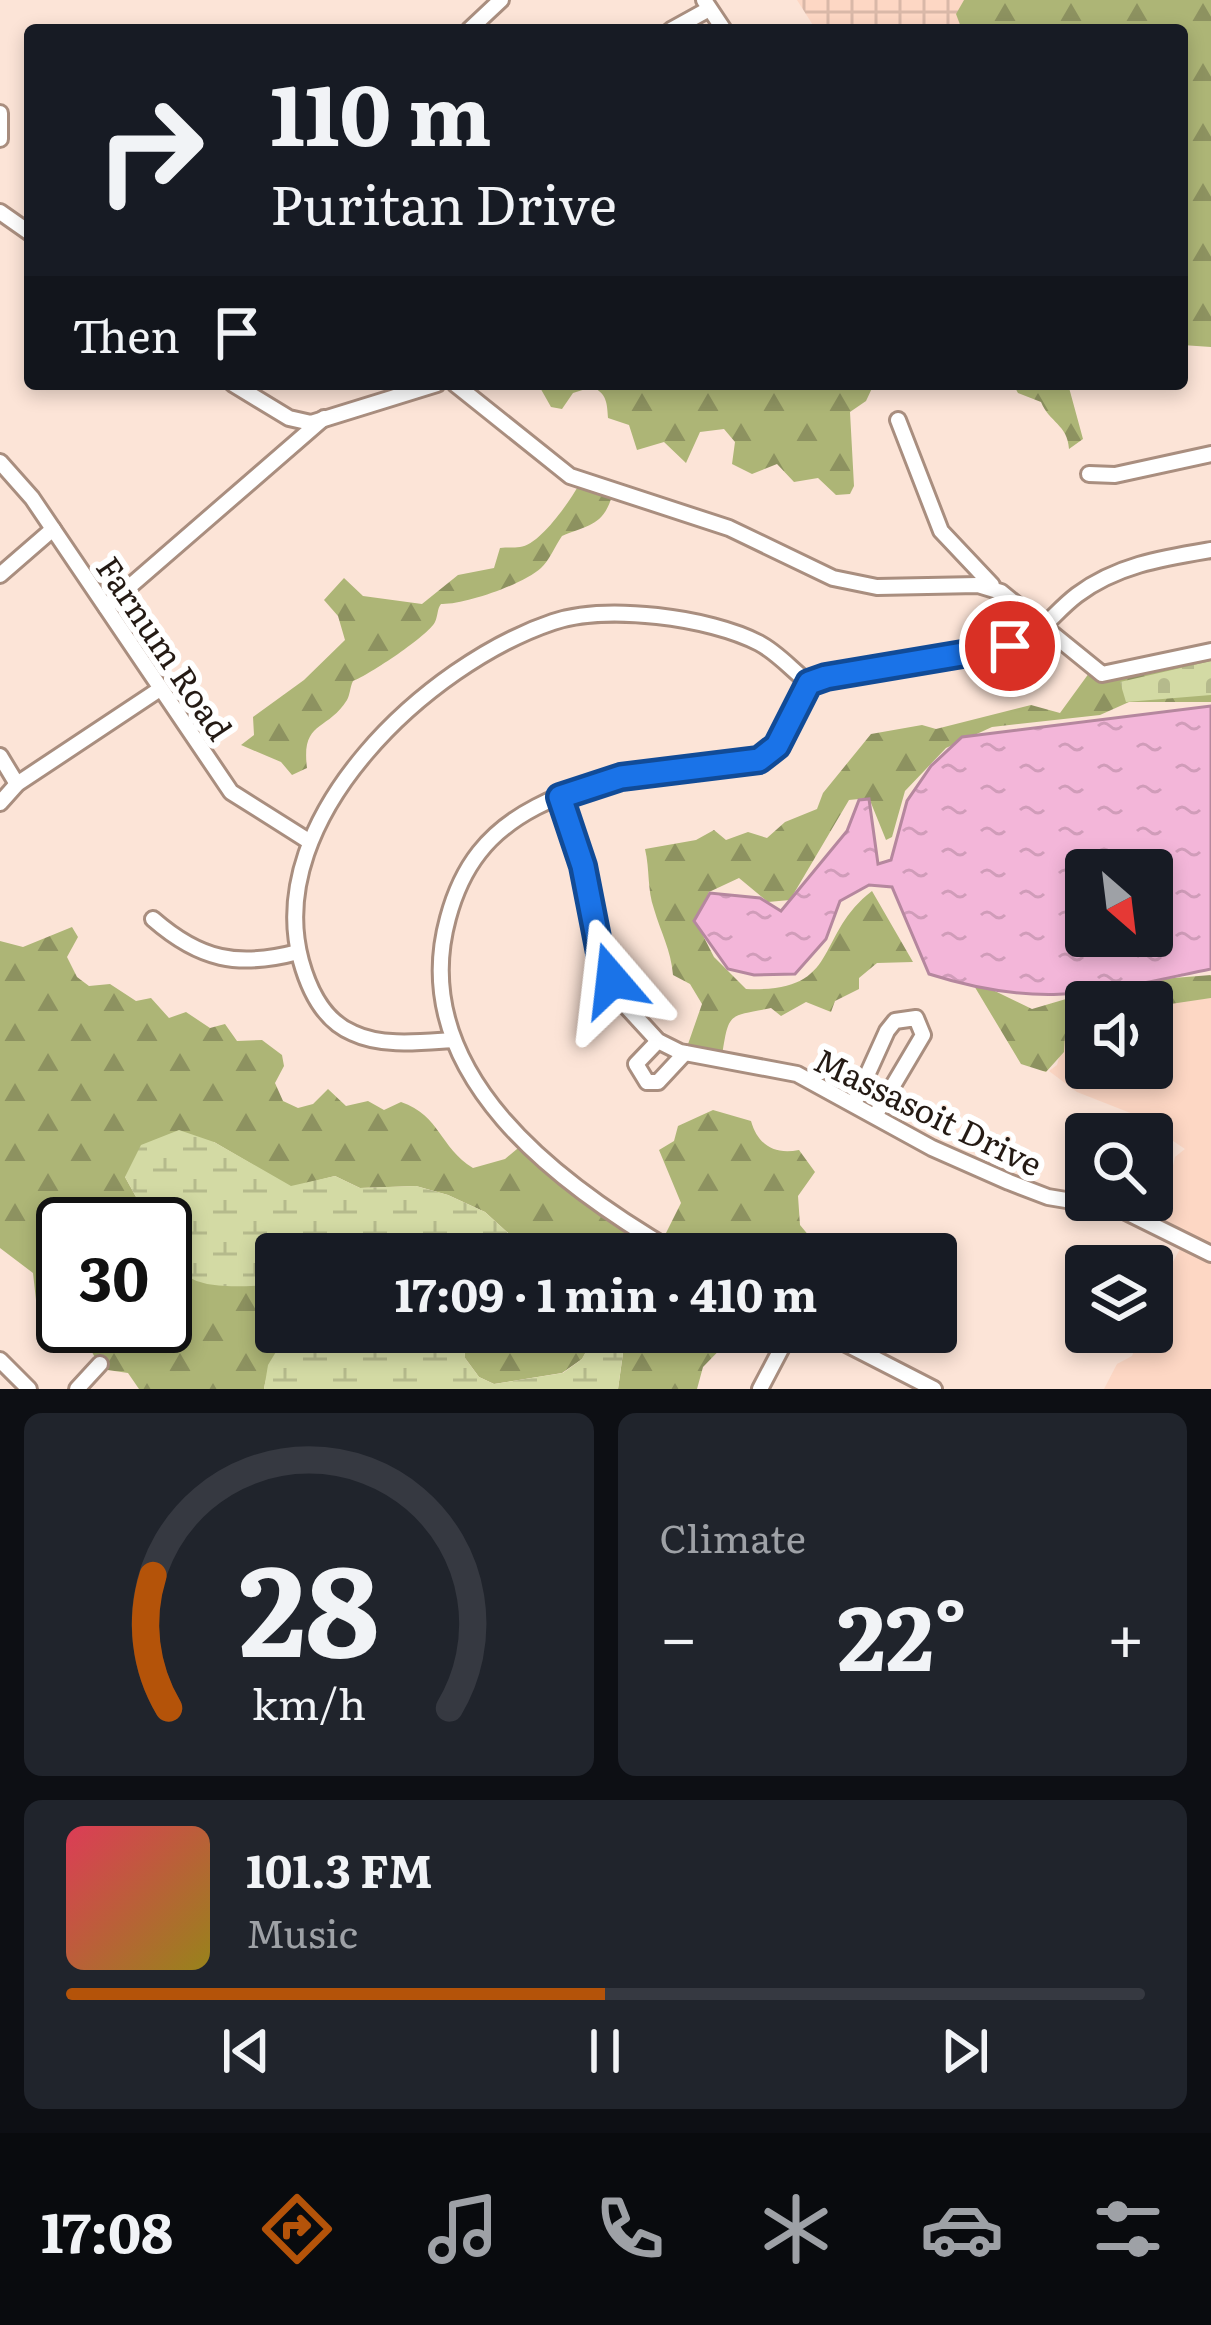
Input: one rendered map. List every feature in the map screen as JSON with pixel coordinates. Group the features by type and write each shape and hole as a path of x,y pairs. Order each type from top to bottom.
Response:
{"street":[{"path":"486,24 500,0"},
{"path":"679,24 706,4"},
{"path":"0,113 0,139"},
{"path":"243,390 289,418 311,423 417,390"},
{"path":"462,390 570,476 609,493 729,528 833,578 877,587 978,585 1000,592"},
{"path":"106,607 324,418"},
{"path":"898,420 941,531 1042,631 1102,674 1211,651"},
{"path":"1089,474 1114,475 1211,454"},
{"name":"Farnum Road","path":"0,462 53,529 231,792 307,840"},
{"path":"0,575 53,529"},
{"path":"453,1040 411,1042 354,1034 318,1002 298,952 294,889 307,840 386,730 508,642 553,622 600,612 704,626 755,641 809,683 1010,646 1042,631 1072,598 1125,568 1211,550"},
{"path":"643,1233 587,1200 553,1171 506,1121 453,1040 440,977 455,892 471,860 497,831 560,797 621,777 759,760 777,746 809,683"},
{"path":"0,803 17,784 160,689"},
{"path":"0,756 17,784"},
{"name":"Massasoit Drive","path":"560,797 587,882 601,958 624,1004 658,1041 685,1054 797,1074 1009,1182 1048,1197 1120,1209 1211,1254"},
{"path":"153,919 214,960 268,960 298,952"},
{"path":"854,1104 887,1030 895,1021 916,1018 923,1035 918,1050 875,1116"},
{"path":"658,1041 636,1064 647,1082 658,1082 685,1054"},
{"path":"760,1389 779,1353"},
{"path":"865,1353 934,1389"},
{"path":"0,1360 29,1389"},
{"path":"77,1389 100,1364"}],"shaded area":[{"path":"797,0 964,0 957,14 960,24 812,24"},
{"path":"1211,998 1211,1389 1104,1389 1117,1364 1133,1353 1173,1353 1173,1262 1184,1242 1147,1221 1173,1221 1173,1166 1185,1149 1173,1141 1173,1113 1130,1113 1073,1089 1173,1089 1173,1003"},
{"path":"1065,1037 1065,1083 1049,1071 1057,1065"}],"green space":[{"path":"964,0 1211,0 1211,347 1188,345 1188,24 960,24 956,14"},
{"path":"541,390 582,390 573,393 562,409 551,407"},
{"path":"871,390 866,401 850,412 854,486 850,494 836,495 818,478 794,482 777,464 752,474 732,464 735,442 724,429 700,432 686,463 664,442 637,450 629,425 608,418 601,392"},
{"path":"1070,390 1083,439 1069,449 1065,434 1041,402 1018,393"},
{"path":"580,483 612,496 599,519 562,536 544,565 521,581 441,604 435,622 422,636 353,681 339,710 312,734 307,768 292,775 281,762 241,745 254,735 253,717 304,680 345,640 338,616 324,600 344,578 363,596 422,604 458,575 494,568 500,548 520,547 536,539"},
{"path":"1211,652 1211,702 1129,702 1100,715 992,727 946,748 905,791 892,837 886,840 869,798 849,800 790,900 768,902 739,878 709,892 696,922 714,957 746,989 777,988 813,972 854,908 872,891 913,962 877,963 859,978 859,989 835,1001 831,1012 806,1002 781,1016 771,1008 739,1015 727,1030 722,1056 687,1047 702,1004 690,984 673,975 652,902 645,849 696,840 714,830 726,840 748,832 767,838 785,822 817,809 823,793 871,734 922,725 936,729 1031,705 1060,713 1092,669"},
{"path":"1211,661 1211,695 1126,702 1120,682"},
{"path":"72,927 78,937 67,957 77,977 89,986 110,984 136,1001 151,998 169,1018 186,1012 210,1028 225,1024 237,1041 262,1040 282,1055 284,1066 275,1083 283,1101 298,1108 313,1104 328,1089 346,1106 368,1101 384,1110 401,1102 424,1115 473,1168 505,1159 523,1144 647,1233 508,1233 485,1212 416,1186 360,1188 335,1176 291,1187 214,1142 125,1177 136,1197 36,1197 36,1300 33,1273 0,1248 0,941 23,947"},
{"path":"1211,975 1211,998 1173,1004 1173,981 1136,981"},
{"path":"970,979 1032,1009 1065,999 1064,1052 1046,1072 1021,1064"},
{"path":"713,1110 751,1121 763,1142 782,1151 799,1150 815,1172 798,1196 800,1225 807,1233 666,1233 681,1203 659,1150 674,1141 678,1126"},
{"path":"179,1130 214,1142 291,1186 335,1176 360,1188 416,1186 485,1212 508,1233 255,1233 255,1285 212,1285 192,1279 192,1197 136,1197 125,1177 141,1145"},
{"path":"192,1273 255,1283 255,1353 278,1353 264,1389 139,1389 128,1373 101,1369 92,1353 192,1353"},
{"path":"275,1353 465,1353 479,1377 494,1384 563,1373 585,1353 623,1353 618,1389 264,1389"},
{"path":"465,1353 585,1353 562,1373 494,1384 479,1377"},
{"path":"623,1353 717,1353 703,1367 697,1389 618,1389"}],"water":[{"path":"1211,706 1211,969 1155,981 1065,981 1065,994 1005,992 969,985 929,974 892,887 869,885 840,901 826,939 795,974 754,975 728,969 694,921 710,893 760,898 781,911 847,831 859,800 869,799 878,864 891,860 907,801 931,766 962,737"}],"route":[{"path":"612,980 601,958 583,866 560,797 621,777 735,767 759,760 777,746 809,683 826,677 1010,646"}]}
